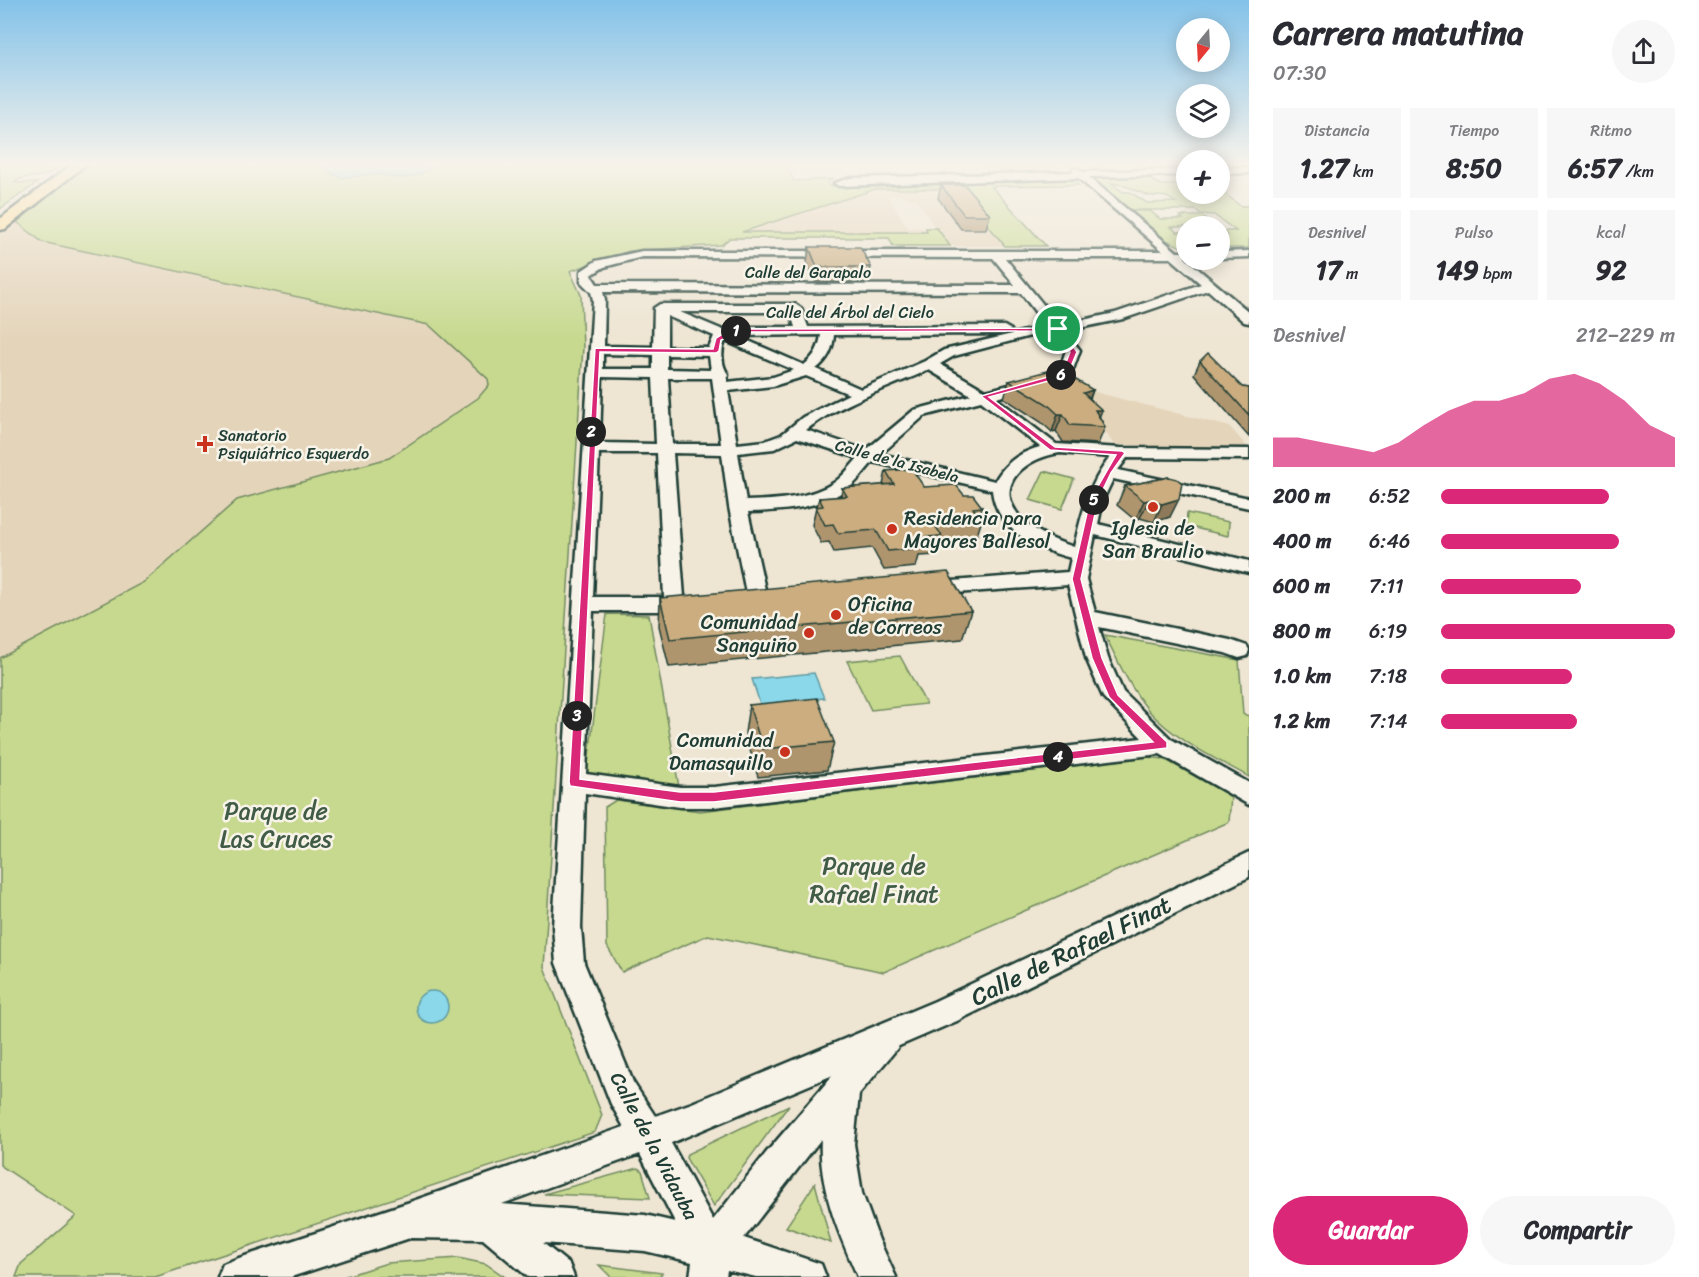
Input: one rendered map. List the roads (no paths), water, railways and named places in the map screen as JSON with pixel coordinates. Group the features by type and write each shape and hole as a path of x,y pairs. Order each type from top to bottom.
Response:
{"street":[{"path":"1133,222 1249,319"},
{"path":"738,507 771,507 806,501 842,485 869,456 919,413 1065,375 1074,352 1058,329 996,254"},
{"path":"706,288 701,263 996,254 1176,255"},
{"path":"1230,255 1249,255"},
{"name":"Calle de la Vidauba","path":"701,263 630,256 600,264 587,271 585,280 598,294 597,350 567,927 570,963 622,1093 648,1133 700,1233 710,1262"},
{"path":"591,448 730,449 768,446 795,432 809,420 949,353 1038,330 1058,329 1118,316 1208,286"},
{"name":"Calle del Garapalo","path":"594,288 1023,289"},
{"path":"744,288 753,330"},
{"path":"788,288 803,330"},
{"path":"660,308 795,308"},
{"path":"660,308 861,394"},
{"path":"660,308 660,374 674,604"},
{"name":"Calle del Árbol del Cielo","path":"722,336 753,330 1038,330"},
{"path":"595,374 660,374 773,382 817,365 825,355 829,343 828,330"},
{"path":"982,330 995,334 997,337 994,340"},
{"path":"722,336 716,342 716,351 722,380 738,507 766,603 734,604"},
{"path":"597,350 716,351"},
{"path":"930,364 984,396 1053,449"},
{"name":"Calle de la Isabela","path":"795,432 869,456 1000,487"},
{"path":"1082,555 1063,551 1036,539 1009,515 1001,500 1000,487 1011,467 1053,449 1122,453 1249,454"},
{"path":"1122,453 1107,473 1094,500 1076,579 1097,658 1114,697 1163,745 1249,795"},
{"path":"1107,473 1249,503"},
{"path":"1087,527 1249,567"},
{"path":"912,590 1062,578 1076,579"},
{"path":"584,604 710,604"},
{"path":"1086,617 1239,651"},
{"path":"574,782 680,797 714,797 1163,745"},
{"name":"Calle de Rafael Finat","path":"236,1277 410,1220 648,1133 693,1119 892,1034 1087,944 1249,864"},
{"name":"Calle de Rafael Finat","path":"710,1262 743,1212 777,1167 845,1085 892,1034"},
{"path":"845,1085 839,1113 837,1165 844,1198 878,1277"},
{"path":"410,1220 489,1221 645,1233 710,1262 761,1260 808,1277"},
{"path":"489,1221 556,1277"}],"water":[{"path":"814,673 824,698 760,704 752,679"},
{"path":"432,991 443,996 448,1007 443,1018 432,1023 421,1018 416,1007 421,996"}],"place":[{"name":"Sanatorio Psiquiátrico Esquerdo","path":"205,444"},
{"name":"Iglesia de San Braulio","path":"1153,507"},
{"name":"Residencia para Mayores Ballesol","path":"892,529"},
{"name":"Oficina de Correos","path":"836,615"},
{"name":"Comunidad Sanguiño","path":"809,633"},
{"name":"Comunidad Damasquillo","path":"785,752"}],"park label":[{"name":"Parque de Las Cruces","path":"276,825"},
{"name":"Parque de Rafael Finat","path":"874,880"}]}
